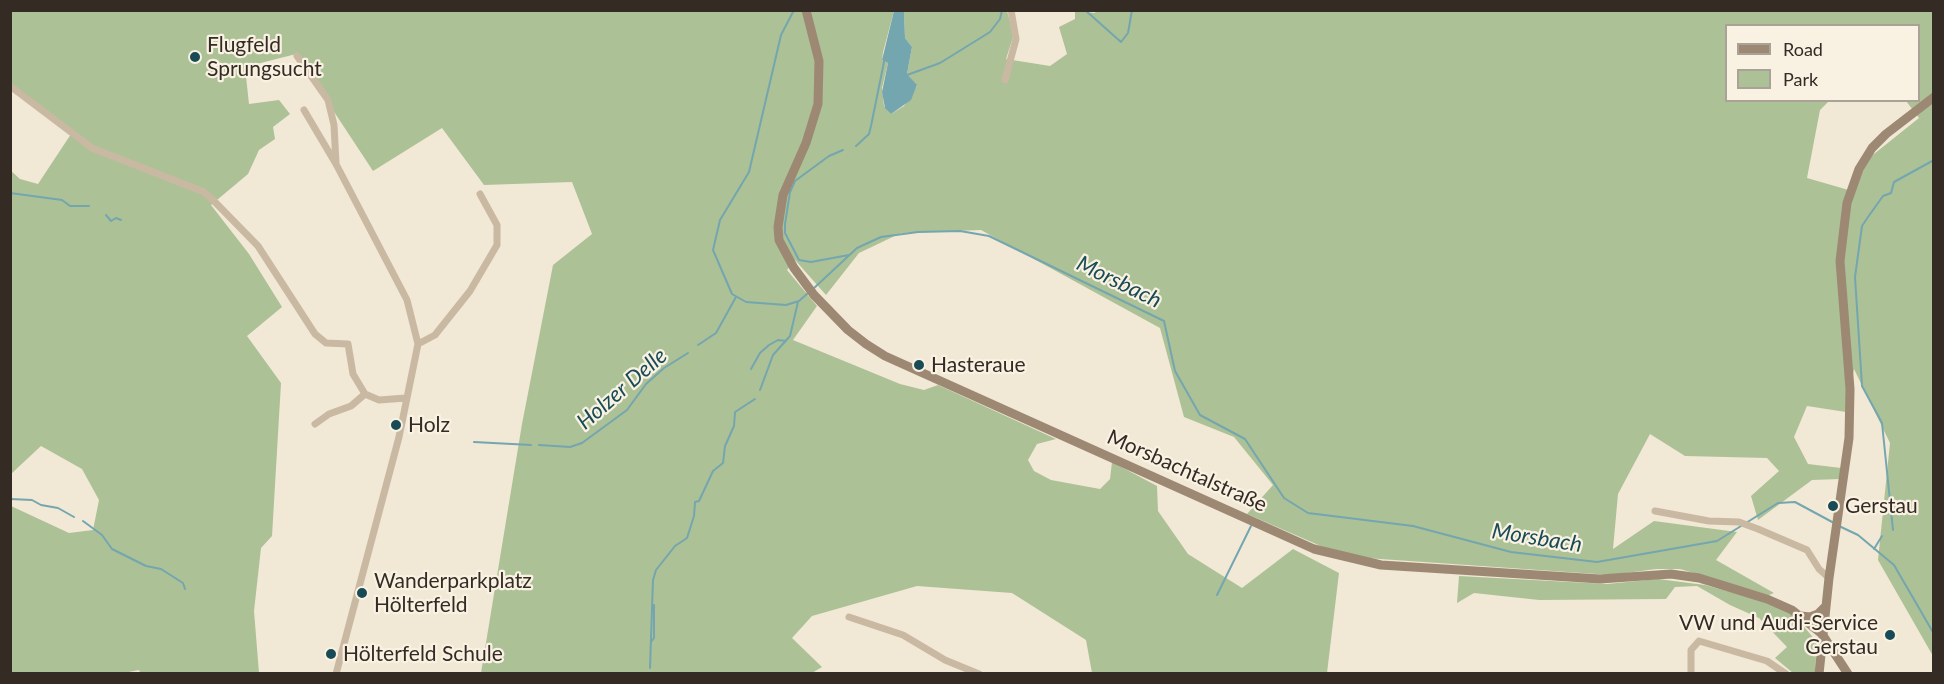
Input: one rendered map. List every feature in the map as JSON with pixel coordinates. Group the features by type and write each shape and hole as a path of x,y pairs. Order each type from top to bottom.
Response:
{"main road":[{"name":"Morsbachtalstraße","path":"806,10 819,61 818,104 806,143 787,180 778,227 785,253 814,295 848,330 885,356 1314,549 1381,565 1600,579 1677,574 1767,599 1801,616 1822,634 1848,674"},
{"path":"1819,674 1829,578 1849,438 1850,406 1840,286 1840,261 1847,203 1858,170 1886,134 1934,97"},
{"path":"1801,616 1818,614 1826,606"}],"street":[{"path":"1005,80 1016,39 1011,10"},
{"path":"297,56 328,100 334,126 336,164"},
{"path":"10,86 92,148 204,192 258,246 315,334 326,343 348,344 353,374 364,393 379,400 406,398"},
{"path":"304,110 336,164 407,300 418,344 399,437 336,674"},
{"path":"418,344 435,335 456,309 478,280 497,245 497,225 480,194"},
{"path":"315,424 329,414 351,406 364,393"},
{"path":"1655,511 1709,521 1739,522 1753,526 1807,550 1819,569 1829,578"},
{"path":"849,617 903,635 945,660 980,674"},
{"path":"1691,674 1691,650 1699,641 1767,661 1786,674"}],"green space":[{"path":"1096,10 1933,11 1933,656 1878,560 1890,443 1854,369 1846,412 1807,406 1794,437 1808,464 1841,468 1840,479 1812,480 1758,520 1751,496 1779,471 1767,458 1685,456 1650,434 1618,494 1613,549 1654,521 1737,532 1716,560 1774,593 1769,595 1680,569 1656,569 1611,575 1366,558 1330,550 1247,514 1273,485 1234,437 1184,417 1160,328 981,230 901,233 859,253 826,295 795,260 787,270 817,306 793,340 900,384 924,390 938,385 1056,439 1037,444 1028,460 1034,471 1051,480 1100,489 1110,479 1112,462 1157,486 1158,511 1188,554 1242,588 1293,549 1339,573 1327,673 1092,673 1086,640 1012,593 917,586 812,616 792,638 822,667 812,673 481,673 522,424 553,265 592,234 572,182 484,185 442,128 373,171 296,54 245,67 249,104 279,100 290,114 273,127 275,139 259,150 248,174 211,205 249,254 282,307 247,336 281,383 272,536 261,548 254,611 259,673 141,674 139,670 118,674 11,673 11,506 69,533 93,530 99,500 82,469 41,446 11,474 10,170 20,179 38,184 73,131 11,84 11,11 894,11 882,60 888,63 882,88 884,106 891,114 904,106 917,86 907,74 912,47 905,38 904,11 1007,11 1014,34 1006,59 1050,66 1067,54 1059,27 1075,19 1075,11 1095,13","holes":["1725,24 1920,24 1920,102 1907,102 1919,118 1869,158 1852,191 1807,178 1820,110 1828,102 1725,102"]},
{"path":"1459,576 1607,584 1658,579 1705,585 1756,599 1793,614 1817,642 1815,673 1793,673 1775,658 1787,647 1759,618 1697,586 1675,587 1666,599 1539,600 1474,593 1457,603"}],"water":[{"path":"894,11 904,11 905,38 912,47 907,74 917,85 911,100 891,114 885,108 882,92 888,63 882,60"}],"waterway":[{"name":"Morsbach","path":"794,10 781,35 749,172 720,220 713,250 732,294 746,302 786,305 799,301 808,293"},
{"path":"907,75 940,63 990,32 1000,19 1002,10"},
{"path":"1085,10 1121,42 1128,33 1132,10"},
{"path":"856,146 869,134 885,57"},
{"path":"843,150 829,156 795,181 790,192 785,233 799,260 811,262 849,255"},
{"path":"1893,530 1882,423 1862,386 1855,277 1862,226 1868,217 1883,196 1891,193 1894,182 1934,160"},
{"path":"10,193 62,200 70,206 89,206"},
{"path":"106,215 111,221 116,218 121,220"},
{"name":"Morsbach","path":"813,289 857,248 881,237 918,232 960,231 989,236 1164,321 1175,371 1200,415 1245,439 1284,498 1308,513 1413,526 1511,552 1597,562 1717,541 1778,503 1795,502 1834,523"},
{"name":"Holzer Delle","path":"698,345 716,333 736,297"},
{"path":"760,390 773,355 790,336 798,302"},
{"path":"751,369 760,353 769,345 778,340 786,341"},
{"name":"Holzer Delle","path":"539,445 570,447 582,443 627,410 646,384 664,368 688,353"},
{"path":"650,668 653,580 656,570 675,546 687,538 694,516 695,502 699,501 713,471 723,463 725,446 734,426 735,412 755,399"},
{"name":"Holzer Delle","path":"474,442 531,445"},
{"path":"10,499 32,500 41,505 58,508 74,517"},
{"path":"83,521 102,535 112,549 146,566 161,569 183,583 185,589"},
{"path":"1217,595 1251,526"},
{"name":"Morsbach","path":"1839,526 1858,535 1894,565 1934,634"},
{"path":"1874,549 1882,536"},
{"path":"651,642 654,638 654,605"}],"place":[{"name":"Flugfeld Sprungsucht","path":"195,57"},
{"name":"Hasteraue","path":"919,365"},
{"name":"Holz","path":"396,425"},
{"name":"Gerstau","path":"1833,506"},
{"name":"Wanderparkplatz Hölterfeld","path":"362,593"},
{"name":"VW und Audi-Service Gerstau","path":"1890,635"},
{"name":"Hölterfeld Schule","path":"331,654"}]}
